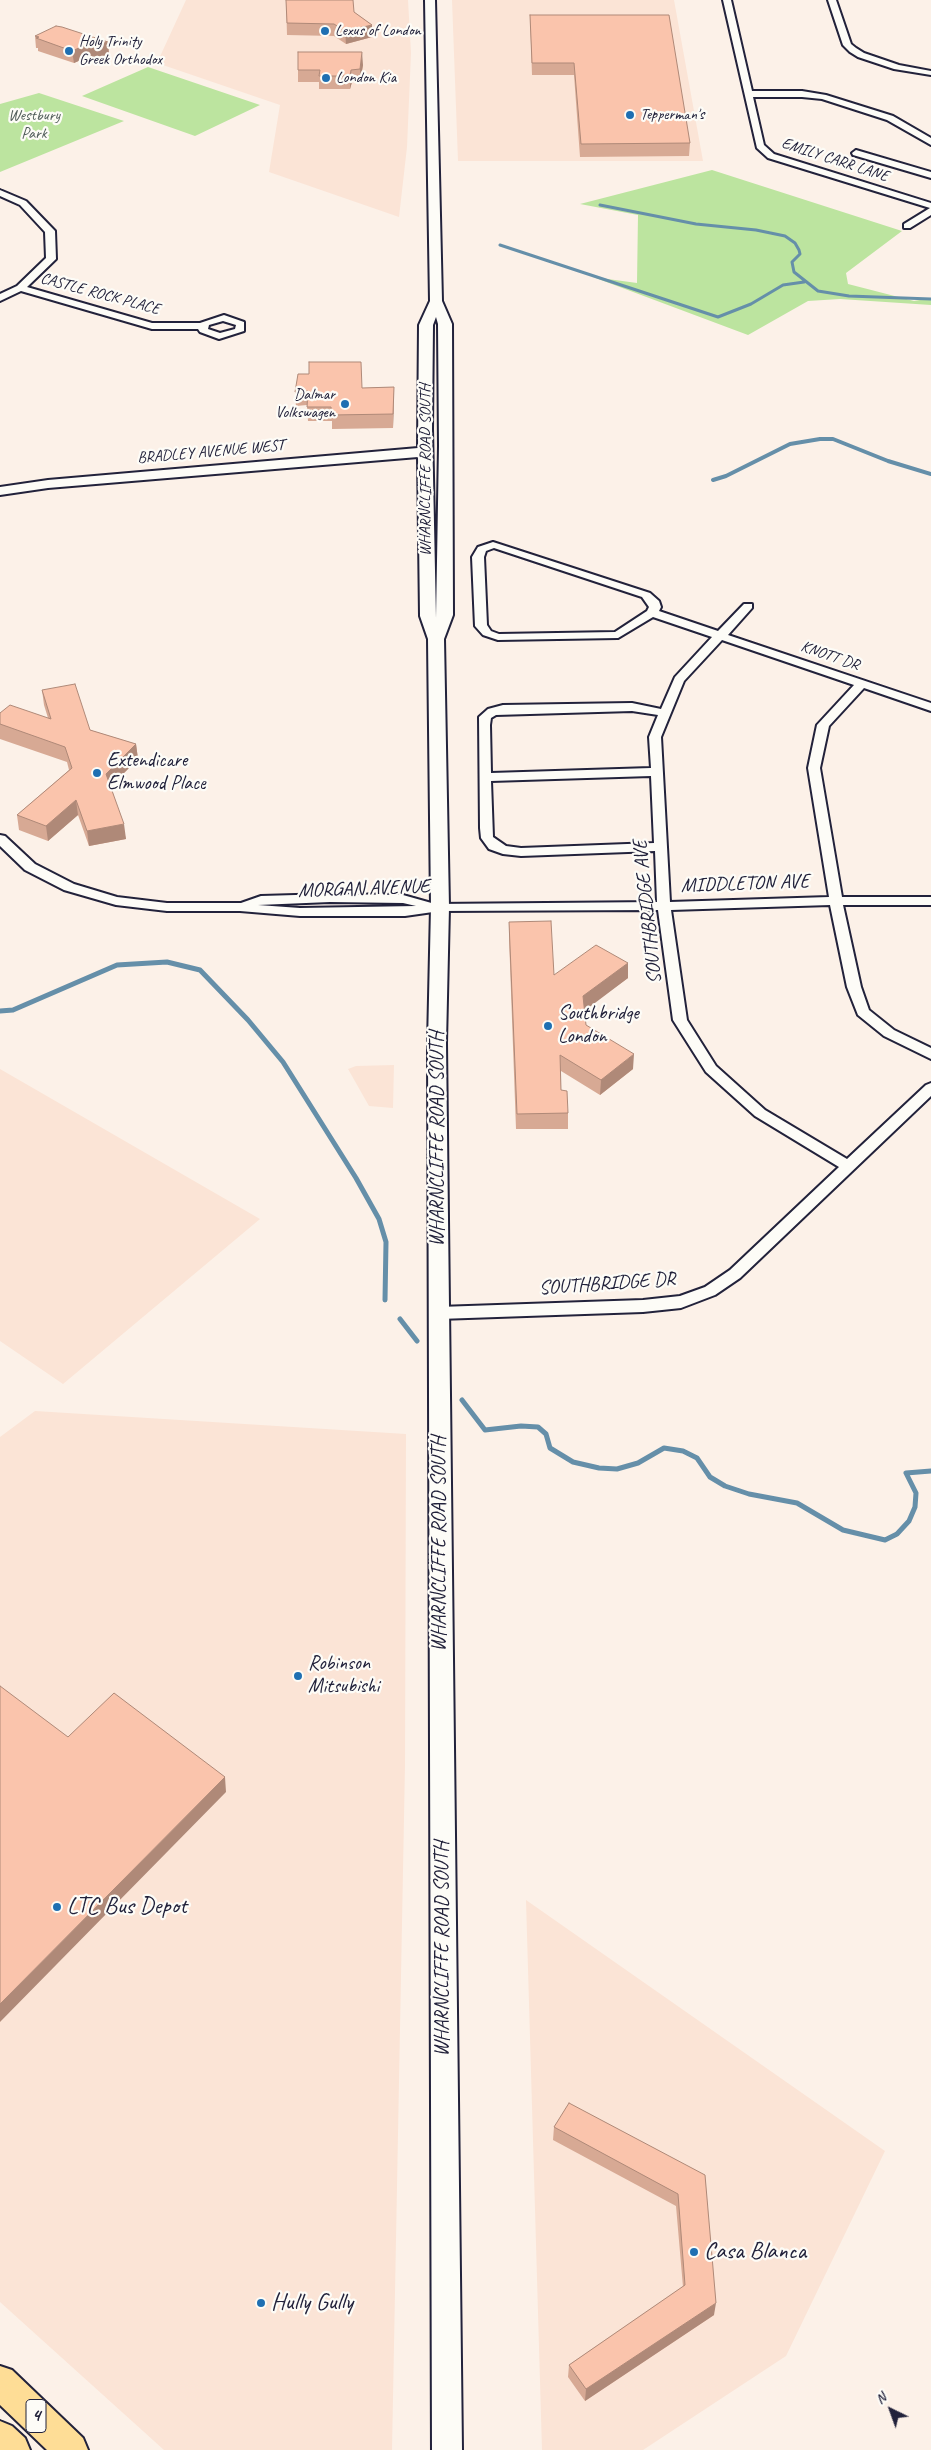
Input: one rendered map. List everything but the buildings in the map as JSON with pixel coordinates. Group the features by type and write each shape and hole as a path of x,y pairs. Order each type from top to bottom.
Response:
{"main road":[{"name":"WHARNCLIFFE ROAD SOUTH","path":"430,0 436,301 445,324 445,615 436,638"},
{"name":"WHARNCLIFFE ROAD SOUTH","path":"436,301 426,325 426,447 428,616 436,638 440,907 437,1043 447,2450"},
{"name":"BRADLEY AVENUE WEST","path":"0,482 61,474 426,447"},
{"name":"BRADLEY AVENUE WEST","path":"0,491 48,484 426,447"},
{"name":"4","path":"0,2382 71,2450"},
{"name":"4","path":"0,2438 13,2450"}],"street":[{"name":"EMILY CARR LANE","path":"727,0 760,146 771,156 931,206"},
{"path":"832,0 847,46 861,55 897,67 931,73"},
{"path":"748,94 802,94 823,97 890,118 931,142"},
{"path":"876,149 915,170"},
{"path":"856,153 931,175"},
{"path":"0,193 23,203 50,230 51,259 20,288 0,298"},
{"path":"907,226 931,211"},
{"name":"CASTLE ROCK PLACE","path":"20,288 152,326 202,326"},
{"path":"493,544 506,548 646,595 653,601 655,607 652,612 618,635 498,637 487,633 481,626 478,557 482,549 493,544"},
{"name":"SOUTHBRIDGE AVE","path":"748,606 679,680 655,738 664,906 680,1020 711,1069 760,1113 848,1166"},
{"name":"KNOTT DR","path":"652,612 931,707"},
{"path":"862,684 823,725 814,768 836,901 854,987 863,1012 889,1033 931,1054"},
{"path":"661,847 521,852 502,850 494,846 488,838 484,725 485,717 492,712 503,709 632,707 665,714"},
{"path":"485,777 657,772"},
{"name":"MORGAN AVENUE","path":"0,839 20,859 42,874 69,887 99,897 132,904 167,907 240,906 268,911 300,912 405,912 440,907"},
{"name":"MIDDLETON AVE","path":"440,907 664,906 836,901 931,901"},
{"name":"SOUTHBRIDGE DR","path":"439,1313 643,1306 681,1302 710,1291 735,1274 931,1088"}],"shaded area":[{"path":"186,0 408,0 411,53 407,147 399,217 269,172 280,105 157,63"},
{"path":"452,0 674,0 703,161 458,161"},
{"path":"394,1065 393,1108 369,1106 348,1069 356,1066"},
{"path":"0,1069 260,1219 63,1384 0,1341"},
{"path":"35,1411 406,1434 405,1765 392,2450 164,2450 0,2302 0,1437"},
{"path":"526,1900 885,2151 786,2356 643,2450 542,2450"}],"green space":[{"path":"148,67 260,105 195,136 82,96"},
{"name":"Westbury Park","path":"39,93 124,121 0,172 0,104"},
{"path":"712,170 902,231 846,273 848,284 914,301 931,298 931,305 840,299 808,301 748,335 593,277 637,283 638,215 580,204"}],"waterway":[{"path":"600,205 696,224 756,230 785,236 795,243 799,250 800,254 792,262 794,272 818,291 849,296 931,299"},
{"path":"500,245 718,317 751,304 783,285 804,282"},
{"path":"713,480 726,476 790,444 820,439 833,439 888,461 931,474"},
{"path":"0,1011 13,1010 117,965 167,962 200,970 248,1020 283,1062 356,1178 379,1219 386,1242 385,1300"},
{"path":"400,1319 417,1341"},
{"path":"462,1400 485,1430 521,1426 538,1427 546,1434 550,1448 573,1462 599,1468 617,1469 638,1463 664,1448 683,1451 697,1458 710,1477 725,1486 749,1494 797,1503 843,1530 885,1540 897,1534 909,1521 915,1507 916,1493 906,1473 931,1471"}],"place":[{"name":"Lexus of London","path":"325,31"},
{"name":"Holy Trinity Greek Orthodox","path":"69,51"},
{"name":"London Kia","path":"326,78"},
{"name":"Tepperman's","path":"630,115"},
{"name":"Dalmar Volkswagen","path":"345,404"},
{"name":"Extendicare Elmwood Place","path":"97,773"},
{"name":"Southbridge London","path":"548,1026"},
{"name":"Robinson Mitsubishi","path":"298,1676"},
{"name":"LTC Bus Depot","path":"57,1907"},
{"name":"Casa Blanca","path":"694,2252"},
{"name":"Hully Gully","path":"261,2303"}]}
